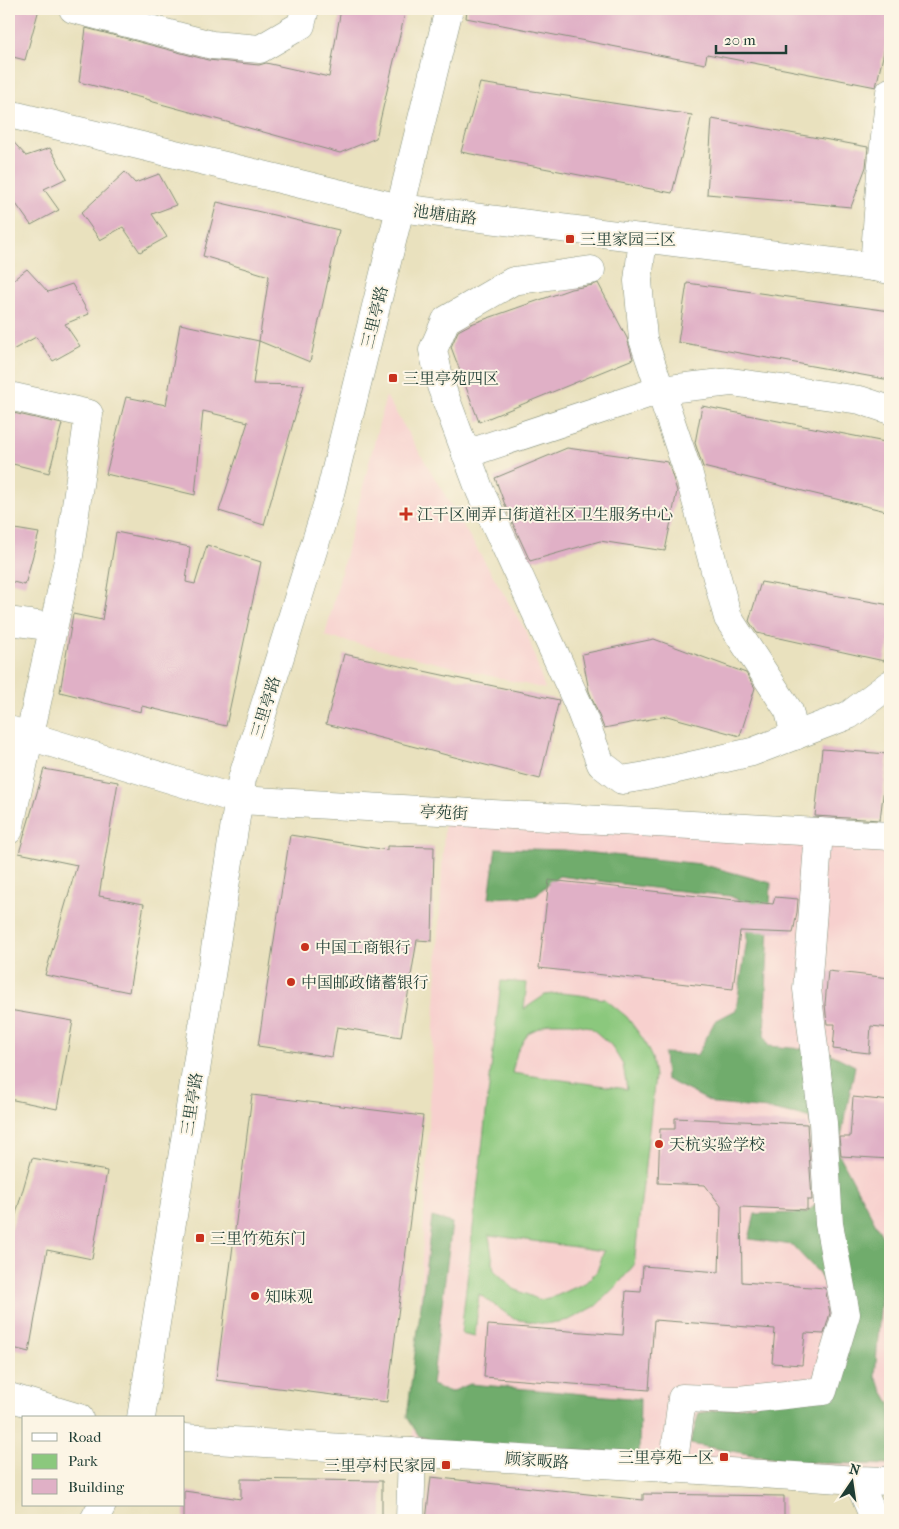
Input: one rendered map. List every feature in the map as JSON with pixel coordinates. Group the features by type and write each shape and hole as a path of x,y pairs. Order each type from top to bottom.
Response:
{"street":[{"path":"77,9 212,45 260,48 301,25 305,9"},
{"name":"三里亭路","path":"141,1416 242,779 328,502 449,9"},
{"path":"882,269 881,174 890,92"},
{"name":"池塘庙路","path":"9,114 400,208 882,269"},
{"path":"643,238 638,282 643,339 689,475 728,618 789,711 795,736"},
{"path":"591,270 513,281 446,320 434,350 441,386 480,491 578,704 601,764 622,780 752,752 849,715 890,684"},
{"path":"466,454 660,390 731,382 860,400 890,410"},
{"path":"9,396 89,414 69,556 53,627 18,733 9,830"},
{"path":"9,621 53,627"},
{"name":"亭苑街","path":"18,733 239,800 890,836"},
{"path":"673,1468 682,1398 738,1400 823,1391 846,1314 829,1224 824,1123 807,989 819,832"},
{"path":"9,1397 72,1416"},
{"name":"顾家畈路","path":"185,1438 890,1481"},
{"path":"410,1520 412,1452"},
{"path":"858,1480 875,1520"},
{"path":"94,1520 101,1506"}],"shaded area":[{"name":"江干区闸弄口街道社区卫生服务中心","path":"386,396 527,633 545,689 325,636"},
{"name":"天杭实验学校","path":"445,812 890,836 890,1477 412,1452"}],"green space":[{"path":"496,848 564,850 701,864 771,883 764,1035 768,1046 825,1051 855,1066 838,1152 885,1242 875,1377 890,1403 890,1465 795,1462 690,1444 699,1413 753,1405 812,1386 839,1315 819,1273 792,1245 749,1239 755,1214 806,1213 821,1200 810,1118 768,1109 715,1104 666,1079 664,1053 697,1055 715,1021 736,1010 747,940 745,903 730,896 559,876 534,896 489,898"},
{"path":"501,981 527,983 524,1009 545,995 561,993 605,999 627,1017 643,1039 652,1058 655,1076 634,1265 596,1306 569,1320 545,1324 514,1319 479,1294 475,1336 461,1333","holes":["549,1023 570,1023 590,1027 611,1045 623,1065 627,1089 512,1073 517,1052 528,1033","490,1235 604,1251 597,1271 585,1283 556,1296 540,1300 514,1289 494,1270"]},
{"path":"432,1217 452,1223 432,1385 451,1392 470,1384 640,1399 639,1453 449,1446 419,1436 407,1417"}],"building":[{"path":"9,9 39,9 25,60 9,56"},
{"path":"341,9 406,9 376,138 340,153 79,82 86,28 208,60 259,65 266,63 329,77"},
{"path":"467,9 860,9 890,15 890,25 876,87 707,54 705,64 466,18"},
{"path":"480,83 692,115 672,193 461,152"},
{"path":"712,119 868,147 866,167 851,207 707,194"},
{"path":"9,137 26,156 50,148 67,178 44,189 59,210 31,225 9,194"},
{"path":"125,172 135,183 159,174 176,205 152,214 167,237 140,252 123,227 100,240 81,213"},
{"path":"217,202 339,230 310,362 259,341 269,276 203,256"},
{"path":"27,269 48,292 72,284 89,314 65,324 80,346 53,361 36,337 9,352 9,283"},
{"path":"598,283 627,338 633,359 479,422 451,347 458,331 471,324 571,289"},
{"path":"687,283 890,311 890,380 678,342"},
{"path":"180,324 259,341 253,384 304,385 264,525 219,511 248,422 203,411 195,495 106,474 126,397 166,405"},
{"path":"702,406 890,443 890,512 703,467 695,443"},
{"path":"9,412 62,424 49,473 9,463"},
{"path":"567,448 668,462 677,491 665,551 600,541 530,561 508,513 495,478"},
{"path":"9,528 39,533 25,585 9,581"},
{"path":"116,532 190,547 186,582 195,584 207,545 261,562 226,726 142,706 141,712 60,692 73,614 102,620"},
{"path":"761,582 890,605 890,639 884,661 757,633 749,621"},
{"path":"654,639 746,673 755,688 740,736 667,716 604,728 589,691 582,654"},
{"path":"344,654 559,700 540,779 326,724"},
{"path":"822,749 888,754 880,820 815,816"},
{"path":"44,769 118,782 99,896 144,904 129,992 45,975 77,865 19,853"},
{"path":"290,835 387,850 387,846 434,847 432,941 417,940 401,1037 337,1027 332,1057 258,1046"},
{"path":"549,880 773,904 775,897 798,899 797,912 793,933 740,931 733,989 539,968"},
{"path":"828,971 890,978 890,1028 871,1026 869,1053 833,1049 835,1024 827,1024 825,1004"},
{"path":"9,1010 73,1021 57,1109 9,1099"},
{"path":"252,1095 423,1116 387,1402 216,1380"},
{"path":"853,1097 890,1101 890,1159 841,1156 839,1137 850,1137"},
{"path":"675,1118 807,1124 812,1200 807,1200 807,1210 741,1207 742,1282 825,1288 830,1313 824,1334 805,1333 802,1365 772,1363 775,1329 654,1320 649,1390 484,1377 488,1325 623,1335 626,1291 641,1292 643,1266 719,1272 721,1206 705,1185 658,1183 660,1129 675,1129"},
{"path":"32,1158 107,1171 92,1259 47,1250 29,1352 9,1347 9,1238"},
{"path":"431,1477 643,1500 643,1494 784,1496 784,1520 426,1520"},
{"path":"241,1479 382,1481 382,1520 184,1520 185,1491 241,1499"}],"place":[{"name":"三里家园三区","path":"570,239"},
{"name":"三里亭苑四区","path":"393,378"},
{"name":"江干区闸弄口街道社区卫生服务中心","path":"406,514"},
{"name":"中国工商银行","path":"305,947"},
{"name":"中国邮政储蓄银行","path":"291,982"},
{"name":"天杭实验学校","path":"659,1144"},
{"name":"三里竹苑东门","path":"200,1238"},
{"name":"知味观","path":"255,1296"},
{"name":"三里亭苑一区","path":"724,1457"},
{"name":"三里亭村民家园","path":"446,1465"}]}
